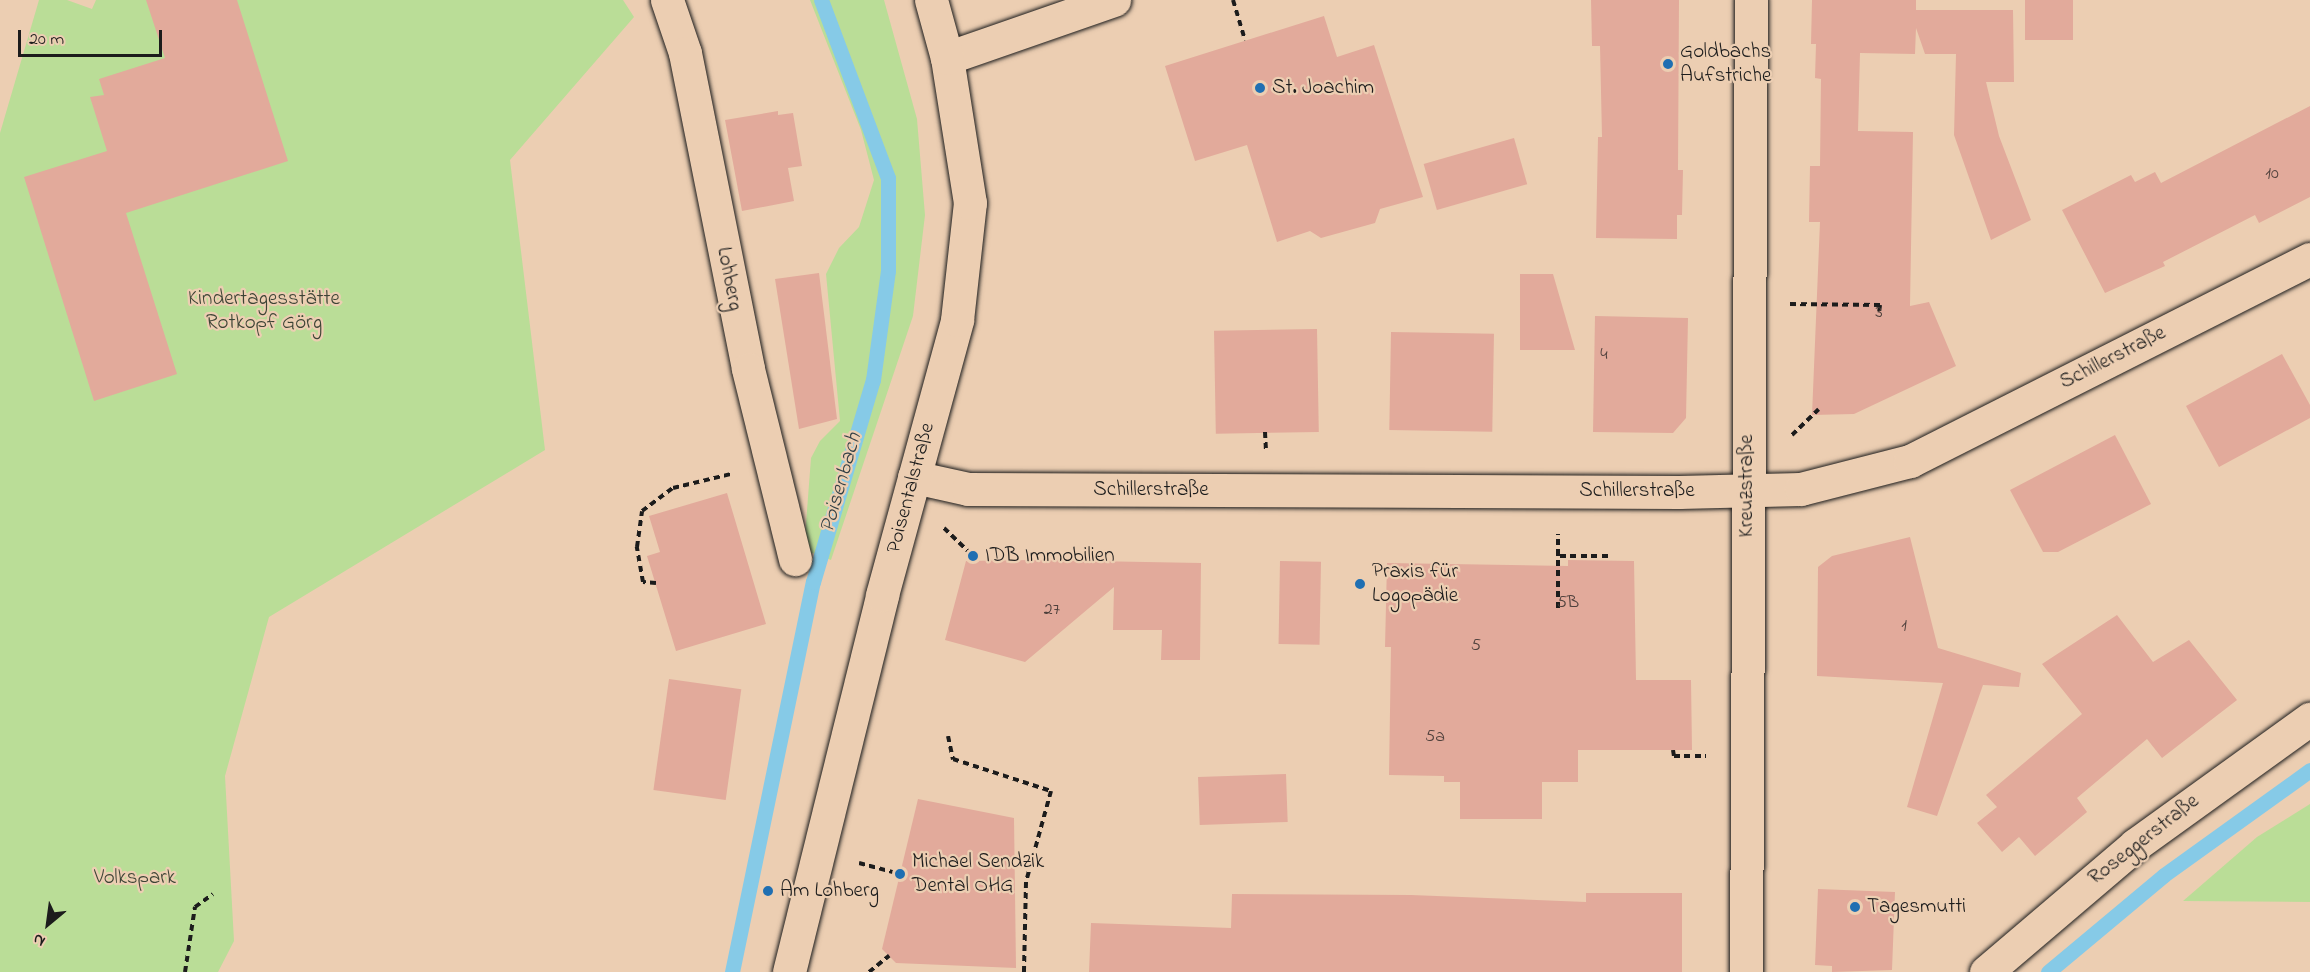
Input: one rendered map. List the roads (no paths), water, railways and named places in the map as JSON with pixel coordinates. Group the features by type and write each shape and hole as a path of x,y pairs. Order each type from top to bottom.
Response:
{"street":[{"name":"Lohberg","path":"667,0 685,54 728,273 795,559"},
{"name":"Poisentalstraße","path":"789,972 914,477 957,320 970,203 947,58 931,0"},
{"path":"947,58 1114,0"},
{"name":"Kreuzstraße","path":"1746,972 1746,490 1751,0"},
{"name":"Schillerstraße","path":"914,477 968,489 1746,490 1818,486 1910,461 2310,259"},
{"name":"Roseggerstraße","path":"1986,972 2135,845 2310,718"}],"waterway":[{"name":"Poisenbach","path":"732,972 813,582 873,380 888,271 888,178 821,0"},
{"path":"2048,972 2164,875 2310,770"}],"place":[{"name":"Goldbachs Aufstriche","path":"1668,64"},
{"name":"St. Joachim","path":"1260,88"},
{"name":"IDB Immobilien","path":"973,556"},
{"name":"Praxis für Logopädie","path":"1360,584"},
{"name":"Michael Sendzik Dental OHG","path":"900,874"},
{"name":"Am Lohberg","path":"768,891"},
{"name":"Tagesmutti","path":"1855,907"}],"park label":[{"name":"Kindertagesstätte Rotkopf Görg","path":"264,311"},
{"name":"Volkspark","path":"135,878"}]}
